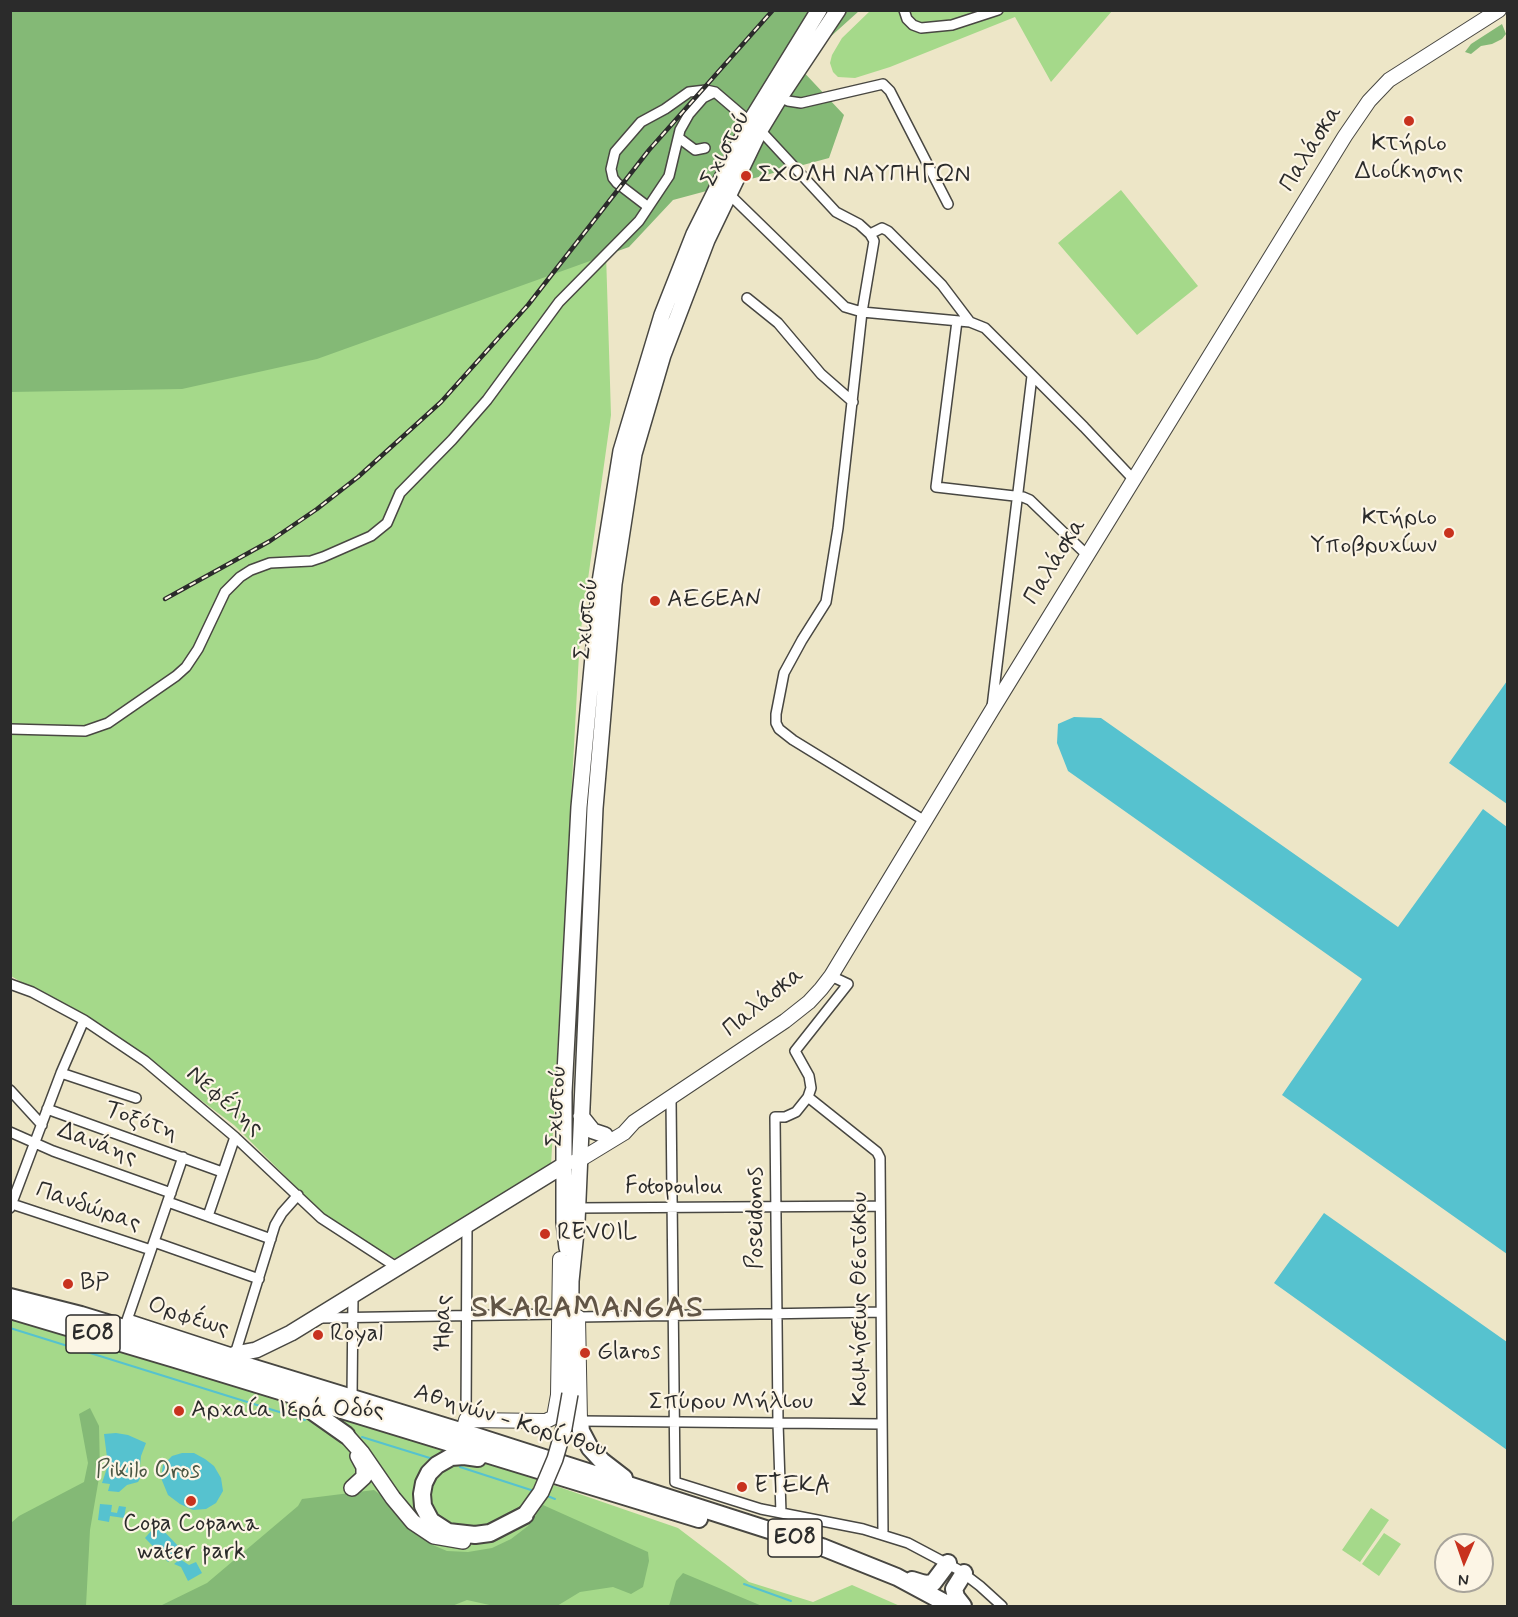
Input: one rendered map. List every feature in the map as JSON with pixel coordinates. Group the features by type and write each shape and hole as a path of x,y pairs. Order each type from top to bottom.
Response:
{"highway":[{"name":"Αθηνών - Κορίνθου","path":"10,1297 126,1324 169,1342 352,1398 465,1426 633,1486 822,1546 897,1577 951,1606"},
{"name":"Αθηνών - Κορίνθου","path":"10,1310 819,1557 867,1575 929,1606"},
{"path":"169,1342 235,1354"},
{"path":"286,1393 346,1435"},
{"path":"580,1421 581,1431 590,1448 633,1486"},
{"path":"523,1465 471,1456 451,1457 432,1469 424,1483 422,1494 423,1506 428,1517 439,1528 452,1534 490,1533 526,1514"},
{"path":"897,1577 925,1584 933,1583 948,1563"},
{"path":"963,1606 956,1597 954,1589 964,1573"}],"main road":[{"name":"Σχιστού","path":"346,1435 362,1453 393,1498 419,1527 434,1536 449,1540 470,1541 492,1538 511,1528 526,1514 541,1492 555,1460 570,1394 574,1159 564,1092 579,807 595,622 621,451 640,384 676,276 694,234 774,95 819,10"},
{"name":"Σχιστού","path":"774,95 838,10"},
{"name":"Σχιστού","path":"573,1217 564,1197 574,1159 581,1116 595,808 605,677 614,584 634,454 666,347 690,282 729,194 755,126"},
{"path":"581,1116 593,1131 605,1135"},
{"path":"235,1354 269,1345 316,1318 574,1159"},
{"path":"533,1184 553,1188 564,1197"},
{"path":"560,1259 573,1217"},
{"path":"573,1217 578,1317"},
{"path":"346,1435 364,1471 363,1479 352,1488 372,1486 393,1498"}],"street":[{"path":"904,10 907,19 913,25 921,28 952,25 998,10"},
{"name":"Παλάσκα","path":"574,1159 605,1135 634,1122 671,1099 791,1017 809,1002 831,976 1087,555 1369,101 1389,80 1499,10"},
{"path":"774,95 801,103 883,84 890,91 948,204"},
{"path":"647,206 613,178 611,163 615,152 641,122 689,92 706,90 715,92 755,126 836,212 856,222 870,234 874,241 862,312 838,528 826,602 801,640 784,673 776,723 779,729 793,740 925,821"},
{"path":"10,729 85,730 108,723 186,667 198,649 225,592 240,577 250,570 270,563 311,561 323,557 371,536 384,526 390,519 400,493 487,400 559,302 639,220 669,176 680,138 680,130 697,104 715,92"},
{"path":"680,138 695,150 705,148"},
{"path":"729,194 845,308 862,312 970,322 985,328 1134,480"},
{"path":"870,234 882,228 888,231 942,285 970,322"},
{"path":"747,298 778,323 821,374 853,402"},
{"path":"957,321 936,487 1030,500 1087,555"},
{"path":"992,710 1032,376"},
{"path":"808,1097 811,1088 810,1076 795,1051 848,984 831,976"},
{"name":"Νεφέλης","path":"10,984 32,992 84,1020 124,1046 166,1077 335,1229 398,1268"},
{"path":"11,1206 47,1108 84,1020"},
{"path":"61,1073 136,1098"},
{"path":"10,1090 42,1125"},
{"name":"Κοιμήσεως Θεοτόκου","path":"808,1097 879,1155 883,1534"},
{"name":"Poseidonos","path":"781,1514 775,1117 785,1117 796,1112 808,1097"},
{"path":"671,1099 675,1482 781,1514 883,1534 908,1543 964,1573 1002,1606"},
{"name":"Τοξότη","path":"47,1108 222,1172"},
{"name":"Παλάσκα","path":"574,1159 624,1133 634,1122"},
{"name":"Δανάης","path":"10,1132 208,1216 271,1239"},
{"path":"208,1216 235,1137"},
{"path":"126,1324 183,1157"},
{"path":"10,1176 21,1181"},
{"path":"235,1354 271,1239 282,1213 298,1195"},
{"name":"Πανδώρας","path":"11,1206 259,1278"},
{"name":"Fotopoulou","path":"573,1217 671,1208 880,1206"},
{"name":"Ήρας","path":"465,1426 467,1225"},
{"path":"465,1426 554,1418 558,1395 560,1259"},
{"path":"352,1398 353,1296"},
{"path":"580,1421 578,1317 881,1312"},
{"path":"316,1318 560,1314"},
{"name":"Ορφέως","path":"126,1324 235,1354"},
{"name":"Σπύρου Μήλιου","path":"580,1421 882,1424"}],"green space":[{"path":"10,11 604,189 611,415 580,636 551,1166 398,1258 374,1248 326,1217 234,1125 126,1044 11,976"},
{"path":"10,11 859,11 798,66 844,115 829,158 673,200 629,247 317,359 182,389 11,392"},
{"path":"870,11 1112,11 1051,82 1015,17 890,67 855,78 838,77 833,72 830,63 832,55 842,38"},
{"path":"1502,24 1506,34 1502,39 1481,46 1471,54 1465,52 1471,44"},
{"path":"1121,190 1198,286 1137,335 1058,243"},
{"name":"Pikilo Oros","path":"11,1313 440,1446 678,1528 749,1582 813,1602 852,1585 900,1606 11,1606"},
{"path":"90,1408 99,1426 100,1472 90,1530 86,1606 11,1606 11,1523 19,1516 84,1482 88,1463 79,1414"},
{"path":"374,1490 387,1500 406,1525 418,1536 447,1551 468,1552 492,1548 511,1539 528,1526 543,1505 648,1552 649,1561 643,1587 631,1594 613,1587 580,1592 557,1606 494,1606 467,1600 452,1606 160,1606 207,1583 298,1506 302,1499"},
{"path":"1371,1508 1389,1520 1360,1562 1342,1550"},
{"path":"1384,1533 1401,1544 1379,1576 1362,1564"},
{"path":"683,1573 762,1606 669,1606 676,1581"}],"water":[{"path":"1507,681 1507,804 1449,763"},
{"path":"1074,717 1101,718 1398,927 1483,809 1507,827 1507,1254 1282,1095 1362,979 1068,771 1057,743 1058,724"},
{"path":"1324,1213 1507,1342 1507,1450 1274,1283"},
{"path":"104,1434 128,1435 146,1443 141,1456 142,1475 138,1482 127,1485 119,1492 108,1491 110,1484 102,1483 108,1465"},
{"path":"194,1453 205,1459 214,1466 221,1478 223,1491 216,1503 206,1509 193,1510 168,1495 161,1478 163,1465 172,1456"},
{"path":"100,1504 112,1505 111,1512 117,1513 119,1506 126,1507 124,1518 110,1516 109,1522 98,1520"},
{"path":"157,1524 181,1549 168,1562 145,1538"},
{"path":"180,1559 189,1565 196,1562 202,1573 188,1581 181,1567 174,1564"}],"waterway":[{"path":"10,1328 305,1420"},
{"path":"362,1437 433,1459"},
{"path":"460,1467 534,1491"},
{"path":"545,1495 555,1499"},
{"path":"744,1584 791,1601"}],"railway":[{"path":"165,599 270,541 317,509 358,477 441,402 528,305 649,150 773,10"}],"place":[{"name":"Κτήριο Διοίκησης","path":"1409,121"},
{"name":"ΣΧΟΛΗ ΝΑΥΠΗΓΩΝ","path":"746,176"},
{"name":"Κτήριο Υποβρυχίων","path":"1449,533"},
{"name":"AEGEAN","path":"655,601"},
{"name":"REVOIL","path":"545,1234"},
{"name":"BP","path":"68,1284"},
{"name":"Royal","path":"318,1335"},
{"name":"Glaros","path":"585,1353"},
{"name":"Αρχαία Ιερά Οδός","path":"179,1411"},
{"name":"ETEKA","path":"742,1487"},
{"name":"Copa Copana water park","path":"191,1501"}],"district":[{"name":"SKARAMANGAS","path":"588,1310"}]}
